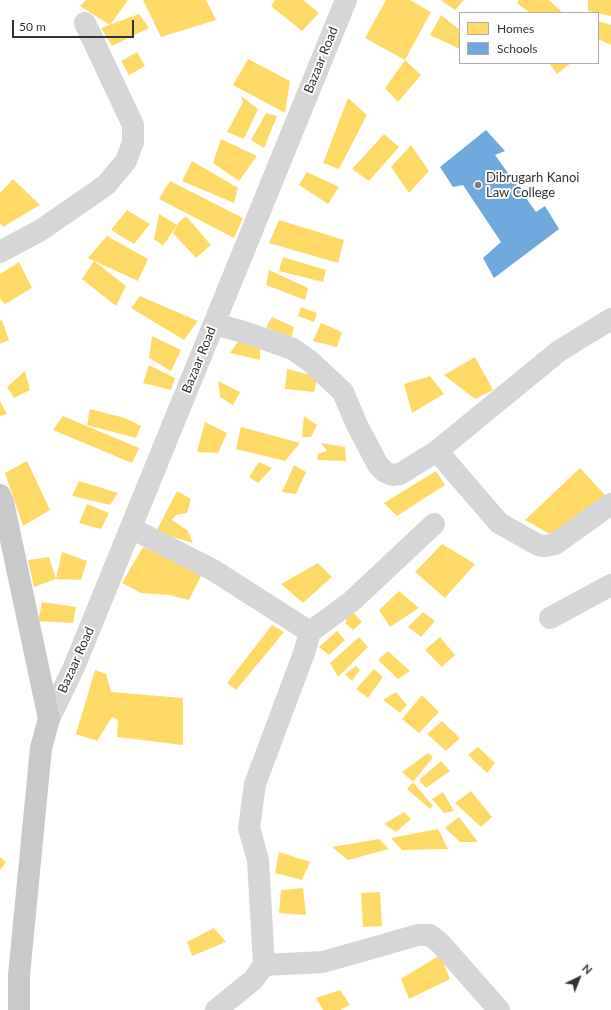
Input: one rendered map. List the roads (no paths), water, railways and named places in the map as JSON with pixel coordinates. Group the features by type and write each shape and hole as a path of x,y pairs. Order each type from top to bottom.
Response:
{"main road":[{"path":"0,495 4,530 49,719 41,748 19,975 19,1010"}],"street":[{"name":"Bazaar Road","path":"49,719 74,667 345,0"},
{"path":"0,252 41,230 106,185 126,161 133,142 132,125 85,23"},
{"path":"214,324 244,332 293,349 311,362 343,392 356,423 378,465 385,472 392,475 400,474 437,451 558,351 611,319"},
{"path":"437,451 499,523 538,545 545,546 555,544 611,504"},
{"path":"216,1010 253,980 264,965 258,860 249,828 254,784 304,653 310,632 352,601 434,524"},
{"path":"131,528 213,570 310,632"},
{"path":"550,618 611,585"},
{"path":"264,965 322,962 418,935 430,935 441,944 499,1010"}],"place":[{"name":"Dibrugarh Kanoi Law College","path":"478,185"}]}
